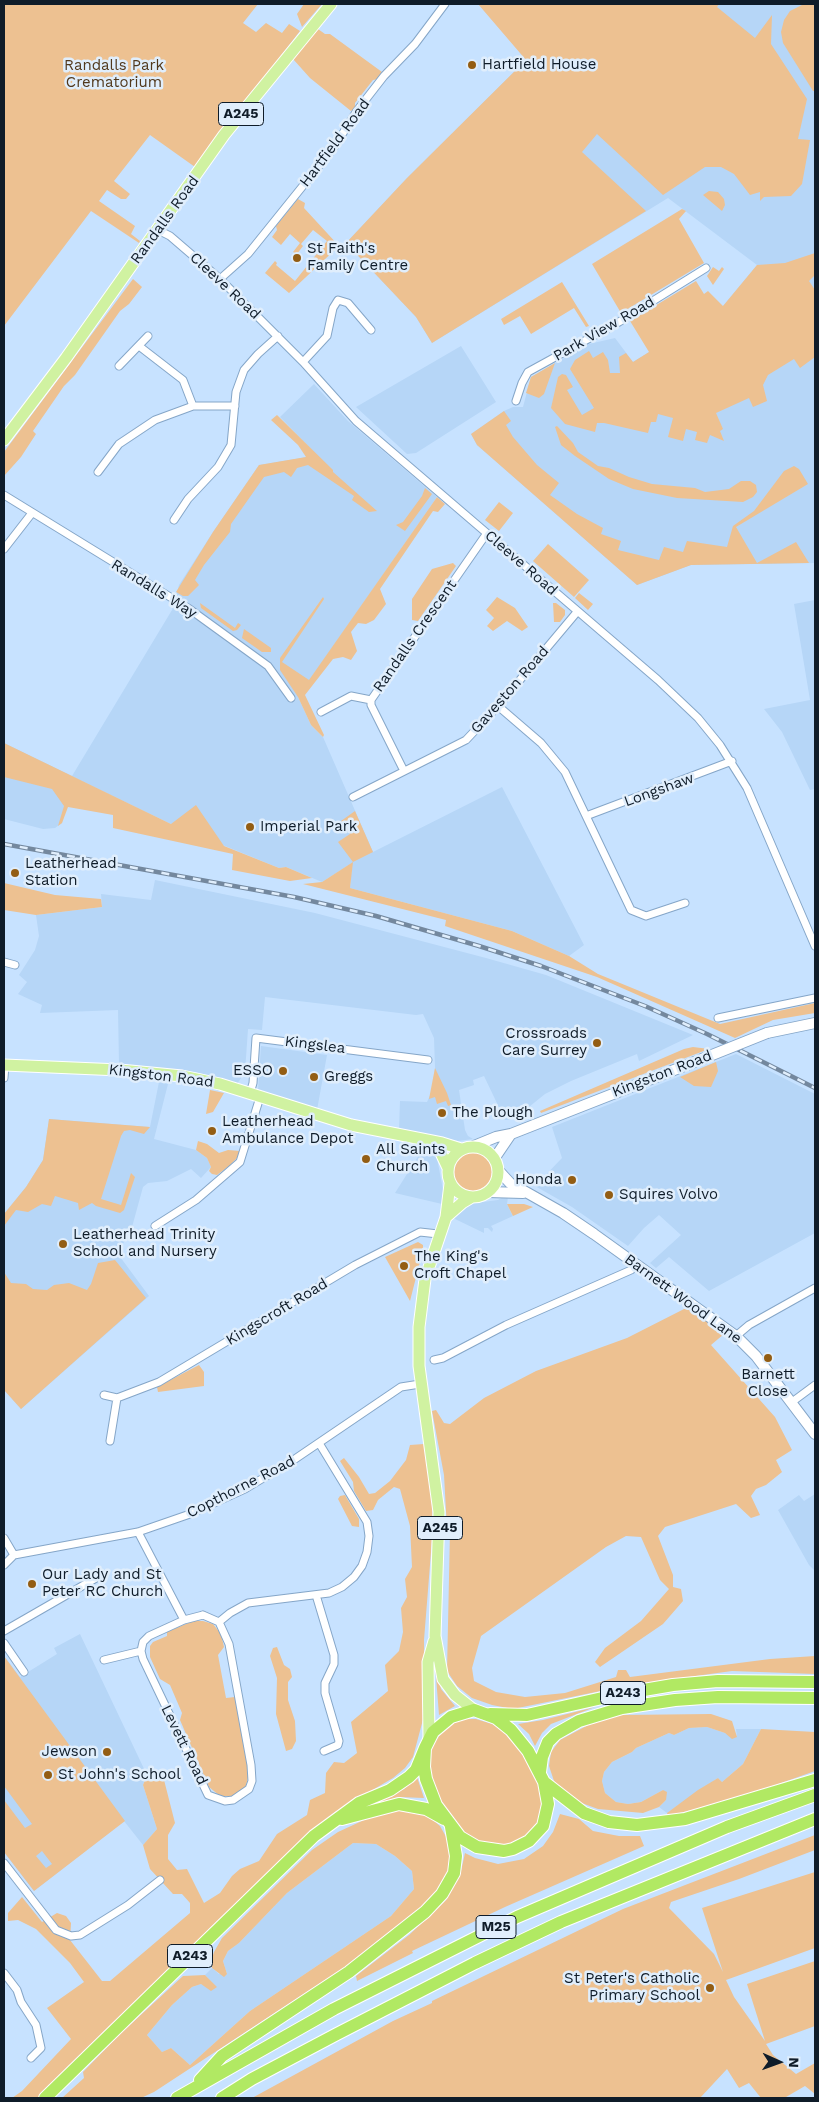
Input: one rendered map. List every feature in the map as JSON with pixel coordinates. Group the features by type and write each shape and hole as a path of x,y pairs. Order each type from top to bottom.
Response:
{"highway":[{"name":"A243","path":"488,1714 533,1714 620,1694 673,1685 726,1681 815,1682"},
{"name":"A243","path":"542,1777 542,1757 548,1742 556,1734 579,1721 614,1711 675,1700 718,1697 815,1698"},
{"path":"474,1710 488,1714 511,1730 528,1751 542,1777 547,1814 537,1834 521,1846 504,1851 477,1847 469,1843 448,1824 436,1805 426,1779 424,1767 427,1743 440,1724 451,1717 474,1710"},
{"name":"A243","path":"45,2098 314,1836 359,1803 390,1790 409,1778 416,1770 427,1743"},
{"path":"542,1777 584,1813 609,1822 637,1826 685,1820 815,1780"},
{"name":"M25","path":"177,2098 334,2009 517,1917 727,1827 815,1795"},
{"name":"A243","path":"338,1820 398,1804 426,1809 448,1824"},
{"name":"M25","path":"222,2098 252,2079 346,2029 475,1963 561,1922 815,1819"},
{"name":"M25","path":"192,2089 222,2056 349,1972 425,1912 442,1894 454,1873 456,1856 448,1824"}],"main road":[{"name":"Randalls Road","path":"4,440 158,230 224,136 331,4"},
{"name":"Kingston Road","path":"4,1065 120,1070 182,1076 220,1084 351,1125 462,1149"},
{"path":"429,1141 440,1151 448,1168 450,1184 460,1193 472,1197 488,1192 496,1182 496,1164 486,1150 474,1146 462,1149 450,1160 448,1168"},
{"name":"A245","path":"450,1184 446,1217 438,1234 425,1279 420,1310 420,1384 434,1466 439,1512 435,1636 443,1679 455,1695 474,1710"},
{"name":"A245","path":"446,1217 462,1202 472,1197"},
{"name":"A245","path":"427,1743 428,1662 435,1636"}],"street":[{"name":"Hartfield Road","path":"220,279 248,254 349,127 356,112 384,76 415,44 445,4"},
{"name":"Cleeve Road","path":"158,230 170,236 220,279 303,362 356,421 698,718 732,761 755,804 815,946"},
{"name":"Park View Road","path":"516,401 528,372 619,322 706,268"},
{"path":"303,362 327,336 333,308 338,300 348,303 371,330"},
{"path":"119,366 148,336"},
{"path":"174,520 188,499 218,467 231,445 236,392 244,370 278,336"},
{"path":"139,346 183,380 193,406"},
{"path":"98,472 108,456 130,435 155,420 193,406 235,406"},
{"name":"Randalls Way","path":"4,495 188,608 268,666 291,698"},
{"path":"4,549 32,513"},
{"name":"Randalls Crescent","path":"404,771 371,705 371,700 487,534"},
{"name":"Gaveston Road","path":"353,797 466,740 498,706 576,612"},
{"path":"321,712 351,696 371,700"},
{"path":"498,706 553,755 565,772 631,910 646,916 685,903"},
{"name":"Longshaw","path":"586,816 732,761"},
{"path":"4,962 15,965"},
{"path":"718,1018 815,998"},
{"name":"Kingston Road","path":"474,1146 496,1137 511,1134 767,1033 815,1023"},
{"name":"Kingslea","path":"255,1095 253,1083 256,1038 428,1060"},
{"path":"4,1065 4,1078"},
{"path":"155,1226 196,1200 240,1162 255,1095"},
{"path":"496,1164 511,1134"},
{"name":"Barnett Wood Lane","path":"496,1164 510,1183 524,1193 563,1213 736,1336 756,1356 815,1434"},
{"name":"Barnett Wood Lane","path":"488,1192 524,1193"},
{"name":"Kingscroft Road","path":"117,1398 160,1382 308,1292 402,1240 426,1231 438,1234"},
{"path":"434,1360 443,1358 506,1325 631,1270 637,1264"},
{"path":"736,1336 749,1325 815,1288"},
{"name":"Copthorne Road","path":"14,1555 138,1532 178,1519 227,1497 267,1476 319,1443 401,1386 420,1384"},
{"path":"792,1402 815,1385"},
{"path":"104,1395 117,1398 110,1441"},
{"path":"104,1660 141,1650 143,1642 149,1636 184,1620 203,1615 219,1622 230,1612 248,1603 316,1595 336,1590 354,1577 362,1566 367,1552 369,1536 366,1522 319,1443"},
{"path":"138,1532 184,1620"},
{"path":"4,1538 14,1555 4,1565"},
{"path":"4,1631 104,1574"},
{"path":"316,1595 334,1655 334,1664 326,1683 325,1693 339,1741 338,1745 324,1751"},
{"name":"Levett Road","path":"141,1650 142,1659 208,1795 225,1801 233,1800 249,1789 252,1772 229,1644 219,1622"},
{"path":"4,1643 24,1672"},
{"path":"4,1863 56,1930 71,1936 80,1935 87,1931 128,1905 160,1880"},
{"path":"4,1973 17,1990 36,2026 41,2045 31,2058"}],"shaded area":[{"path":"550,4 815,4 815,563 691,565 637,585 477,445 471,434 504,411 513,407 523,407 531,377 589,344 615,338 633,362 723,306 757,265 668,198 432,343 416,317 346,243 407,178 526,60"},
{"path":"461,346 496,402 416,453 407,454 356,407"},
{"path":"314,384 348,421 437,497 298,697 311,725 323,737 373,852 502,787 584,945 569,956 512,931 350,888 352,863 322,882 286,867 279,868 171,824 73,777 62,823 55,828 43,829 4,819 4,743 72,776 172,610 179,585 259,465 307,457 313,451 280,417"},
{"path":"815,600 815,789 810,790 782,732 764,709 810,700 794,604"},
{"path":"155,880 315,913 546,975 693,1035 639,1061 637,1054 571,1081 545,1094 514,1119 505,1120 484,1076 473,1080 474,1085 459,1090 465,1130 468,1136 473,1139 458,1141 399,1130 400,1101 427,1102 432,1091 435,1068 434,1038 423,1014 416,1015 265,997 262,1030 248,1029 245,1072 237,1084 196,1072 119,1064 118,1010 40,1013 42,1005 18,994 27,982 19,975 35,950 39,936 36,915 102,907 101,894 151,900"},
{"path":"261,1046 327,1055 317,1110 258,1091"},
{"path":"736,1054 815,1094 815,1233 709,1291 669,1257 656,1268 650,1263 681,1235 659,1215 628,1246 572,1207 535,1186 562,1158 552,1127"},
{"name":"Leatherhead Trinity School and Nursery","path":"159,1082 168,1084 154,1139 196,1150 207,1158 211,1167 201,1178 191,1169 167,1181 148,1183 143,1187 129,1238 115,1250 149,1296 21,1409 4,1390 4,1214 26,1187 43,1160 49,1119 150,1127"},
{"path":"424,1147 432,1151 437,1158 444,1195 442,1204 395,1193"},
{"path":"508,1197 507,1204 513,1216 491,1226 492,1232 488,1228 484,1228 484,1233 453,1218 468,1204 498,1200"},
{"path":"815,1494 815,1571 809,1565 778,1510 799,1495 804,1501"},
{"path":"80,1634 147,1775 143,1785 157,1829 143,1845 124,1821 34,1891 4,1852 4,1656 20,1677 57,1654 54,1648"},
{"path":"707,1727 737,1737 736,1729 761,1729 743,1764 722,1782 718,1778 667,1813 659,1807 666,1800 663,1790 641,1802 628,1804 616,1802 605,1793 602,1781 604,1772 612,1762 636,1748 669,1733 674,1735 689,1728"},
{"path":"353,1843 376,1844 395,1856 412,1871 414,1889 391,1916 250,2011 190,2065 171,2048 162,2052 147,2035 172,2005 192,1987 201,1984 216,1987 205,1975 212,1968 219,1974 227,1974 223,1961 228,1951 239,1943 287,1893"}],"green space":[{"name":"Randalls Park Crematorium","path":"4,4 258,4 243,23 256,32 266,23 282,33 289,24 300,31 195,167 150,135 114,181 130,194 126,199 121,199 107,190 99,201 135,226 131,234 140,241 139,243 91,211 4,326"},
{"path":"304,4 322,4 302,27 297,14"},
{"path":"478,4 719,4 717,7 755,38 772,15 771,44 807,99 798,139 810,140 802,184 791,196 764,197 760,201 760,192 750,195 734,174 721,167 705,167 663,195 597,134 582,152 646,211 432,343 416,317 346,243 407,178 526,60"},
{"path":"804,4 815,4 815,91 813,91 783,43 781,32 784,20 790,11"},
{"path":"318,29 325,34 330,34 382,72 378,79 373,80 355,103 355,108 351,111 310,78 293,59"},
{"path":"709,191 718,192 724,199 725,205 722,211 703,195"},
{"path":"298,199 305,203 304,208 339,246 289,293 265,273 275,261 276,265 295,281 327,241 313,230 301,244 303,246 297,254 293,252 300,243 290,234 281,245 272,237 277,230 276,226"},
{"path":"682,209 686,211 679,219 704,263 621,313 592,264"},
{"path":"815,253 815,275 809,281 815,290 815,357 800,368 794,359 768,375 763,385 767,401 753,407 749,398 716,413 723,429 720,431 724,441 710,435 707,443 695,440 697,432 686,429 683,441 668,437 673,418 658,414 656,422 651,422 648,433 604,423 597,423 595,432 565,424 551,408 558,377 562,374 566,375 573,387 567,390 582,415 594,408 570,369 575,360 589,351 593,358 603,352 608,360 610,373 620,373 619,357 626,353 633,362 649,352 630,321 696,281 704,294 708,291 723,306 757,265 785,263"},
{"path":"713,267 719,271 722,267 724,269 713,285 707,276"},
{"path":"133,279 142,287 129,304 120,311 75,375 64,386 33,431 36,434 21,457 4,476 4,452"},
{"path":"562,282 589,326 586,327 574,308 531,334 520,316 504,325 501,319"},
{"path":"555,363 544,394 539,398 526,393 531,377"},
{"path":"504,411 511,421 506,425 513,437 537,465 559,483 550,495 577,514 603,528 601,534 621,541 618,550 659,560 664,547 683,552 687,541 727,547 733,526 754,511 784,471 794,466 799,469 808,484 736,527 757,563 796,542 809,563 691,565 637,585 477,445 471,434"},
{"path":"277,415 333,472 377,511 369,512 352,500 354,496 308,465 297,468 291,477 284,472 264,477 231,524 230,532 204,565 195,580 199,585 188,596 183,596 176,592 213,532 259,465 306,457 298,445 271,420"},
{"path":"557,426 573,443 578,452 598,466 609,468 629,477 652,484 695,488 705,492 729,489 741,481 750,481 756,485 757,492 753,497 743,502 677,498 633,489 609,479 561,445 555,427"},
{"path":"425,488 432,494 405,531 396,525 403,522 422,496"},
{"path":"437,497 445,504 438,512 433,511 380,589 386,604 374,620 366,624 358,623 351,632 357,651 351,660 343,657 333,659 305,695 324,735 323,737 311,725 298,697 280,670 280,658 323,597 324,599 282,662 309,680"},
{"path":"499,502 513,513 499,531 485,520"},
{"path":"548,544 589,580 574,597 533,561"},
{"path":"453,563 456,566 418,621 412,620 412,599 432,569"},
{"path":"579,593 593,604 588,610 575,598"},
{"path":"497,597 515,608 528,627 522,631 507,621 493,631 487,626 494,618 486,610"},
{"path":"200,603 235,628 238,623 241,625 237,630 233,631 201,608"},
{"path":"553,603 556,603 565,610 565,615 560,622 554,622"},
{"path":"244,629 271,648 271,652 262,652 242,638"},
{"path":"4,743 171,824 196,805 224,846 279,868 286,867 312,878 290,881 232,870 233,854 113,828 113,815 68,807 62,823 58,826 64,806 52,789 4,777"},
{"path":"355,811 373,852 353,862 338,842 350,834 341,821"},
{"path":"353,862 350,888 512,931 569,956 598,974 720,1024 815,1003 815,1013 773,1020 735,1038 597,977 445,926 446,920 303,884 322,882"},
{"path":"4,883 55,895 101,899 102,907 36,915 4,910"},
{"path":"693,1047 709,1049 541,1113 540,1111 684,1049"},
{"path":"716,1062 718,1071 711,1087 694,1086 680,1077"},
{"path":"435,1068 451,1105 448,1106 446,1101 437,1104 435,1097 429,1099"},
{"path":"210,1090 224,1093 213,1112 206,1114"},
{"path":"49,1119 150,1127 144,1134 130,1130 124,1131 101,1199 121,1205 131,1173 135,1177 124,1210 120,1213 92,1203 79,1210 78,1203 55,1196 51,1206 42,1204 28,1212 16,1210 4,1226 4,1214 26,1187 43,1160"},
{"path":"198,1141 207,1144 219,1153 228,1150 240,1151 238,1157 229,1166 217,1175 212,1174 209,1171 211,1167 207,1158 196,1150"},
{"path":"476,1152 483,1155 489,1161 492,1172 491,1180 483,1189 476,1192 468,1192 461,1189 453,1180 452,1168 455,1161 464,1153"},
{"path":"507,1204 524,1204 533,1207 513,1216"},
{"path":"418,1242 423,1245 423,1250 410,1301 385,1257"},
{"path":"115,1260 146,1298 21,1409 4,1390 4,1272 11,1283 26,1284 33,1289 47,1290 54,1285 69,1283 87,1290 98,1263"},
{"path":"686,1308 700,1315 724,1334 711,1345 775,1417 792,1450 776,1460 782,1472 766,1485 756,1489 751,1496 760,1515 751,1518 736,1504 665,1527 658,1536 673,1575 673,1587 681,1589 683,1601 663,1624 600,1667 595,1662 605,1648 641,1621 669,1589 660,1580 641,1537 626,1536 606,1547 481,1636 472,1668 474,1681 496,1692 525,1697 565,1693 616,1677 618,1670 626,1670 630,1677 770,1659 815,1656 815,1674 732,1671 630,1685 513,1709 492,1705 472,1698 457,1686 447,1671 450,1531 447,1529 444,1475 432,1411 436,1410 444,1423 450,1424 484,1398 536,1371 627,1338"},
{"path":"199,1365 204,1372 204,1386 158,1392 157,1387"},
{"path":"424,1444 431,1482 433,1527 424,1640 425,1712 413,1757 405,1768 393,1778 335,1812 314,1829 214,1924 39,2098 12,2098 22,2091 71,2039 47,2008 84,1982 70,1963 36,1929 18,1920 8,1921 8,1913 22,1897 42,1922 57,1913 66,1916 71,1923 70,1940 102,1981 110,1981 190,1913 190,1903 182,1894 173,1894 150,1869 143,1845 157,1829 143,1785 147,1775 156,1772 163,1776 175,1823 168,1835 168,1859 177,1870 187,1869 204,1903 220,1893 232,1876 240,1869 259,1861 277,1834 307,1815 310,1800 325,1793 326,1773 334,1762 344,1763 357,1753 351,1722 388,1691 385,1665 399,1651 403,1632 401,1608 407,1597 405,1579 412,1567 410,1526 400,1489 394,1487 378,1500 373,1510 366,1511 354,1491 353,1482 340,1461 344,1458 369,1494 375,1493 390,1481 406,1460 410,1445"},
{"path":"345,1495 359,1519 359,1527 352,1526 338,1499 340,1496"},
{"path":"193,1621 213,1624 221,1634 224,1647 218,1655 226,1698 235,1697 249,1773 246,1786 235,1796 220,1796 209,1787 180,1720 182,1713 170,1685 160,1679 150,1657 150,1646 153,1642 167,1636 167,1632"},
{"path":"277,1647 284,1665 290,1669 292,1677 288,1682 288,1700 295,1721 296,1741 292,1749 286,1751 276,1714 277,1678 270,1656 273,1648"},
{"name":"St John's School","path":"4,1656 125,1821 34,1891 4,1852 4,1800 25,1828 32,1824 4,1786","holes":["42,1851 52,1864 46,1868 36,1856"]},
{"path":"435,1664 441,1689 455,1706 439,1715"},
{"path":"595,1707 551,1724 542,1733 535,1746 529,1734 518,1724 543,1720"},
{"path":"711,1714 732,1721 737,1737 732,1739 725,1733 707,1727 689,1728 674,1735 669,1733 636,1748 612,1762 604,1772 602,1781 605,1793 616,1802 628,1804 641,1802 663,1790 667,1792 666,1800 659,1807 643,1813 598,1809 576,1801 564,1793 554,1781 549,1766 551,1752 560,1740 592,1723 621,1715"},
{"path":"463,1719 476,1719 492,1724 504,1731 532,1767 540,1790 542,1808 539,1821 533,1831 510,1846 477,1843 464,1832 443,1804 433,1784 430,1754 434,1743 442,1732 453,1723"},
{"path":"761,1729 815,1732 815,1771 739,1798 668,1816 667,1813 698,1790 718,1778 722,1782 743,1764"},
{"path":"417,1777 424,1798 398,1797 364,1808 404,1789"},
{"path":"399,1808 414,1810 428,1816 440,1826 449,1842 450,1870 433,1898 377,1946 154,2092 141,2098 62,2098 84,2078 83,2072 120,2034 183,1976 205,1975 217,1987 211,1991 201,1984 192,1987 172,2005 147,2035 162,2052 171,2048 190,2065 250,2011 391,1916 414,1889 412,1871 395,1856 376,1844 353,1843 287,1893 239,1943 228,1951 223,1961 227,1974 224,1977 212,1968 211,1961 214,1952 222,1938 312,1850 338,1832 364,1820"},
{"path":"560,1814 579,1819 593,1831 619,1836 640,1836 644,1846 505,1907 412,1951 413,1953 357,1981 356,1976 409,1935 446,1900 461,1871 465,1853 475,1858 498,1864 524,1859 543,1846 553,1832"},
{"path":"815,1835 815,1850 671,1902 669,1908 714,1954 723,1972 702,1908 815,1872 815,1948 726,1980 734,1997 765,2041 747,1984 815,1961 815,2026 766,2044 773,2055 796,2074 815,2063 815,2094 805,2086 787,2098 761,2098 749,2083 739,2088 727,2069 700,2098 252,2098 393,2021 432,2003 432,2001 623,1909"}],"railway":[{"path":"4,844 294,897 376,916 479,946 541,966 645,1006 707,1034 815,1088"}],"place":[{"name":"Hartfield House","path":"472,65"},
{"name":"St Faith's Family Centre","path":"297,258"},
{"name":"Imperial Park","path":"250,827"},
{"name":"Leatherhead Station","path":"15,873"},
{"name":"Crossroads Care Surrey","path":"597,1043"},
{"name":"ESSO","path":"283,1071"},
{"name":"Greggs","path":"314,1077"},
{"name":"The Plough","path":"442,1113"},
{"name":"Leatherhead Ambulance Depot","path":"212,1131"},
{"name":"All Saints Church","path":"366,1159"},
{"name":"Honda","path":"572,1180"},
{"name":"Squires Volvo","path":"609,1195"},
{"name":"Leatherhead Trinity School and Nursery","path":"63,1244"},
{"name":"The King's Croft Chapel","path":"404,1266"},
{"name":"Barnett Close","path":"768,1358"},
{"name":"Our Lady and St Peter RC Church","path":"32,1584"},
{"name":"Jewson","path":"107,1752"},
{"name":"St John's School","path":"48,1775"},
{"name":"St Peter's Catholic Primary School","path":"710,1988"}]}
